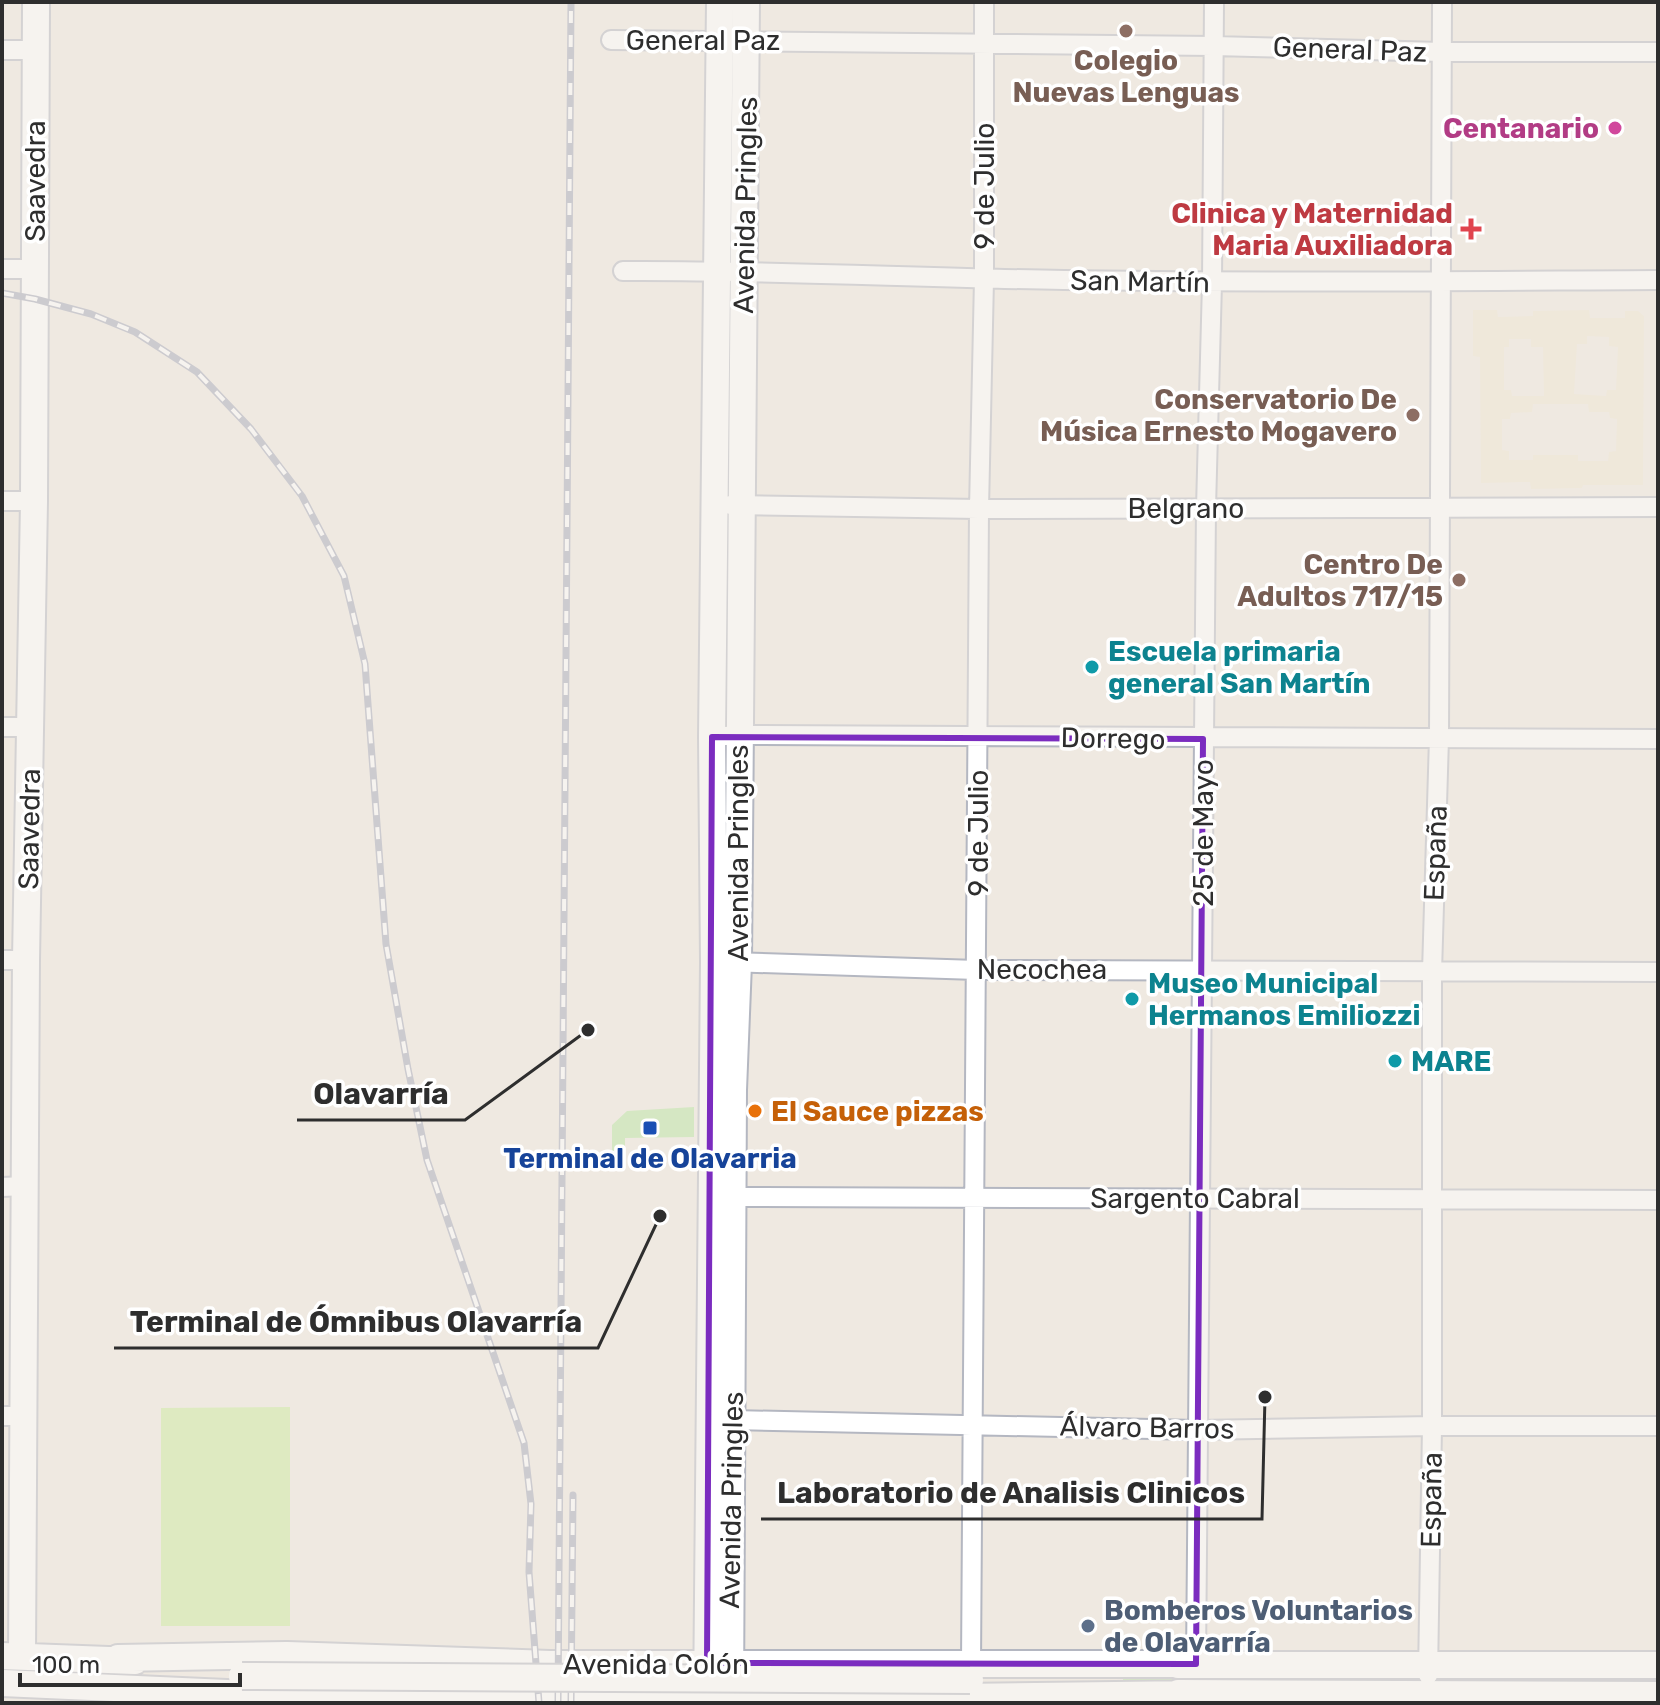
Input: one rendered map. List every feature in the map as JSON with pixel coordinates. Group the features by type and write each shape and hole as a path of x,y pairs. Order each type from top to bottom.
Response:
{"main road":[{"name":"Saavedra","path":"12,1656 14,960 31,727 36,2"},
{"name":"Avenida Pringles","path":"718,1663 733,1420 733,1197 726,962 712,737 720,2"},
{"name":"Avenida Pringles","path":"719,1701 726,962 739,735 746,2"},
{"name":"Avenida Colón","path":"12,1656 287,1655 534,1664 718,1663 971,1686 1195,1699 1658,1695"},
{"name":"Avenida Colón","path":"118,1658 246,1691 971,1686"},
{"name":"Avenida Colón","path":"12,1690 91,1686 476,1700 719,1701 971,1686 1196,1664 1658,1665"}],"street":[{"name":"9 de Julio","path":"971,1686 974,1424 972,1197 984,279 984,2"},
{"name":"25 de Mayo","path":"1196,1664 1203,739 1214,2"},
{"name":"España","path":"1427,1699 1432,1426 1432,972 1439,738 1442,2"},
{"name":"General Paz","path":"611,40 1214,46 1443,52 1658,52"},
{"path":"2,50 35,50"},
{"path":"2,269 36,269"},
{"name":"San Martín","path":"623,271 745,270 1212,283 1658,280"},
{"path":"2,501 34,501"},
{"name":"Belgrano","path":"715,505 979,509 1658,507"},
{"path":"2,727 31,727"},
{"name":"Dorrego","path":"712,737 1658,739"},
{"name":"Necochea","path":"726,962 977,970 1658,972"},
{"name":"Sargento Cabral","path":"733,1197 1658,1200"},
{"name":"Álvaro Barros","path":"733,1420 1197,1430 1658,1426"}],"highlighted area":[{"path":"712,737 1203,739 1196,1664 707,1663"}],"shaded area":[{"path":"1473,310 1497,310 1498,317 1533,316 1533,311 1589,310 1590,318 1625,318 1625,311 1638,311 1644,316 1643,485 1531,489 1530,482 1481,483 1480,357 1473,356","holes":["1587,336 1609,337 1609,346 1618,347 1616,390 1607,390 1606,396 1574,394 1577,344 1587,344","1509,339 1531,339 1531,347 1543,347 1544,396 1512,396 1511,390 1504,390 1504,347 1509,347","1533,404 1588,404 1589,412 1609,412 1610,418 1617,419 1616,451 1609,452 1608,461 1578,461 1578,455 1533,455 1533,460 1509,460 1509,451 1502,450 1502,419 1510,419 1511,413 1532,412"]}],"green space":[{"path":"694,1107 694,1137 625,1138 625,1168 612,1167 612,1125 627,1111"},
{"path":"290,1407 290,1626 161,1626 161,1408"},
{"path":"1123,1676 1411,1677 1410,1683 1123,1682"}],"railway":[{"path":"558,1703 571,2"},
{"path":"2,293 91,314 135,332 197,372 251,429 302,496 344,576 365,664 386,944 408,1069 427,1160 524,1443 531,1504 529,1572 539,1703"},
{"path":"571,1703 573,1495"}],"place":[{"name":"Colegio Nuevas Lenguas","path":"1126,31"},
{"name":"Centanario","path":"1615,128"},
{"name":"Clinica y Maternidad Maria Auxiliadora","path":"1471,229"},
{"name":"Conservatorio De Música Ernesto Mogavero","path":"1413,415"},
{"name":"Centro De Adultos 717/15","path":"1459,580"},
{"name":"Escuela primaria general San Martín","path":"1092,667"},
{"name":"Museo Municipal Hermanos Emiliozzi","path":"1132,999"},
{"name":"Olavarría","path":"588,1030"},
{"name":"MARE","path":"1395,1061"},
{"name":"El Sauce pizzas","path":"755,1111"},
{"name":"Terminal de Olavarria","path":"650,1128"},
{"name":"Terminal de Ómnibus Olavarría","path":"660,1216"},
{"name":"Laboratorio de Analisis Clinicos","path":"1265,1397"},
{"name":"Bomberos Voluntarios de Olavarría","path":"1088,1626"}]}
